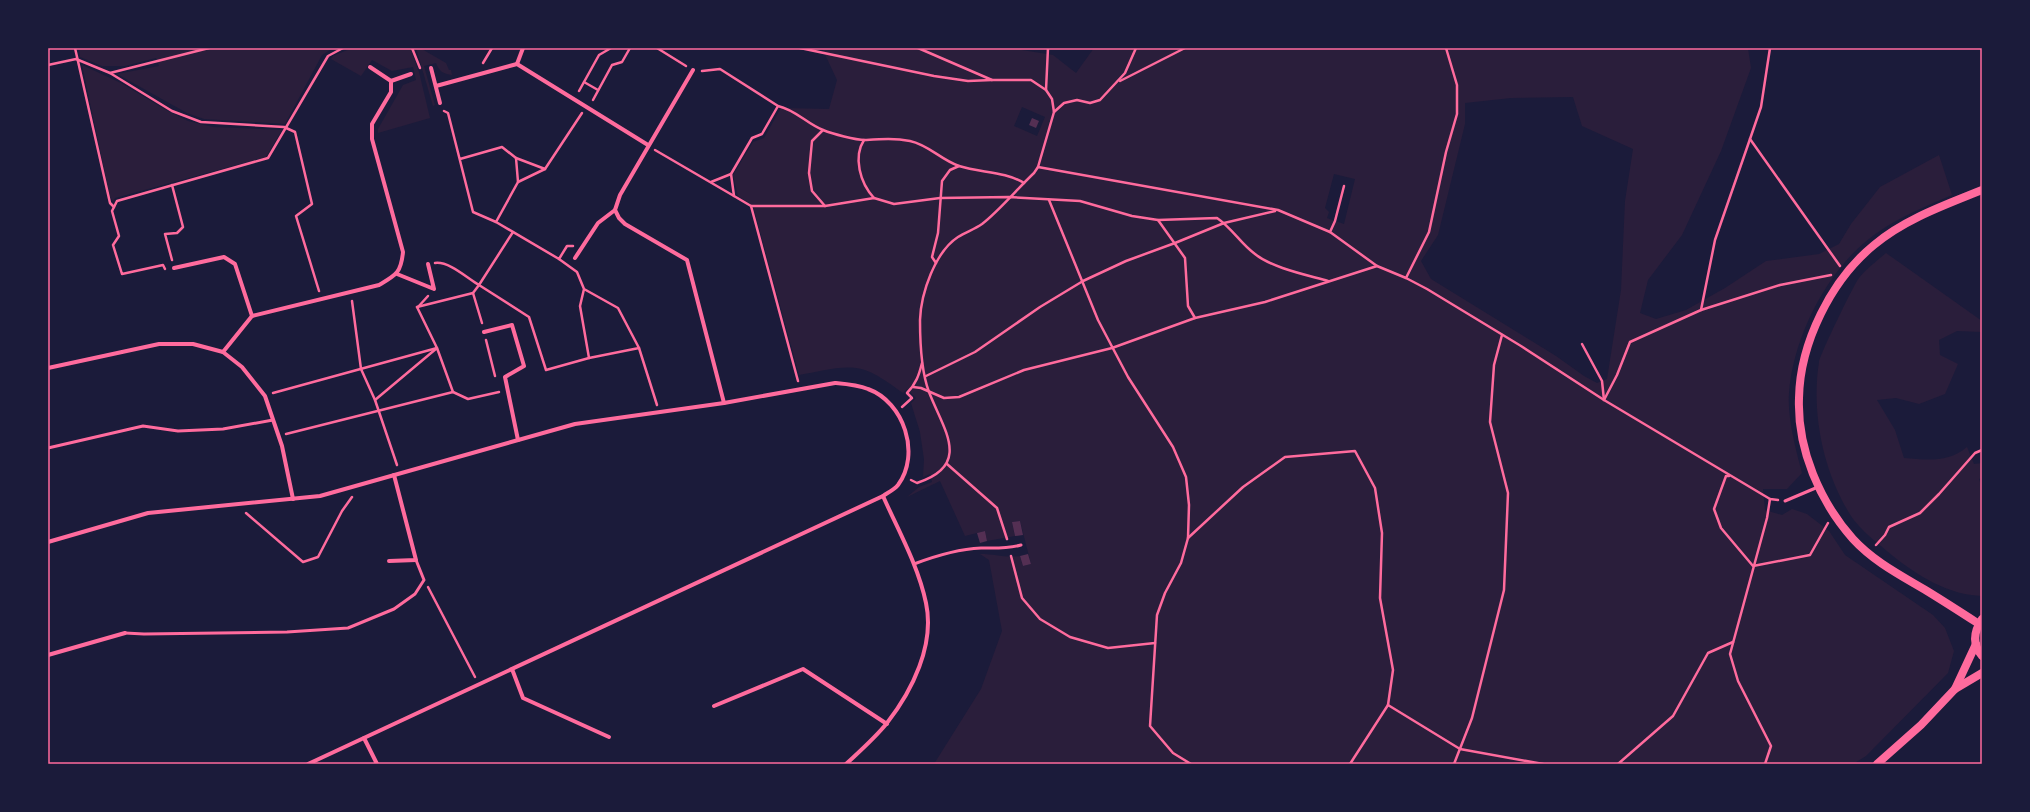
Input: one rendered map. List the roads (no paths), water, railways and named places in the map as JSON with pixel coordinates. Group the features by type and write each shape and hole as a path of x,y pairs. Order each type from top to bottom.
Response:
{"main road":[{"path":"1982,190 1933,210 1899,227 1874,244 1846,275 1835,288 1819,318 1803,363 1799,398 1802,437 1818,486 1834,514 1853,539 1867,553 1884,566 1980,622 1975,635 1976,644 1982,656"},
{"path":"1955,690 1976,644"},
{"path":"1877,764 1921,725 1955,690 1982,673"}],"street":[{"path":"517,64 523,48"},
{"path":"436,86 517,64 648,145"},
{"path":"370,67 391,81"},
{"path":"431,68 440,103"},
{"path":"575,258 598,223 615,210 620,195 693,70"},
{"path":"391,81 411,74"},
{"path":"223,352 252,316 321,300 379,284 396,274 402,264 403,252 372,138 372,124 391,92 391,81"},
{"path":"615,210 619,218 625,224 687,260 724,403"},
{"path":"174,268 224,257 235,264 252,316"},
{"path":"396,274 434,289 428,264"},
{"path":"484,332 512,325 524,366 504,377 518,440"},
{"path":"48,368 159,344 193,344 223,352 242,367 265,396 279,436 293,499"},
{"path":"48,542 148,513 320,496 575,424 724,403 835,383 851,384 869,389 884,398 896,411 905,428 909,443 909,460 903,476 897,486 883,496 308,764"},
{"path":"389,561 416,560 394,475"},
{"path":"846,764 887,724 906,696 919,670 925,648 927,604 914,564 883,496"},
{"path":"48,655 124,632"},
{"path":"512,669 524,698 609,737"},
{"path":"714,706 803,669 887,724"},
{"path":"364,738 377,764"}],"lane":[{"path":"48,448 143,426 178,431 223,429 273,420"},
{"path":"1785,501 1818,486"},
{"path":"914,564 940,555 980,548 1009,548 1021,545"},
{"path":"124,632 144,634 287,632 348,628 394,609 415,594 423,578 416,560"}]}
